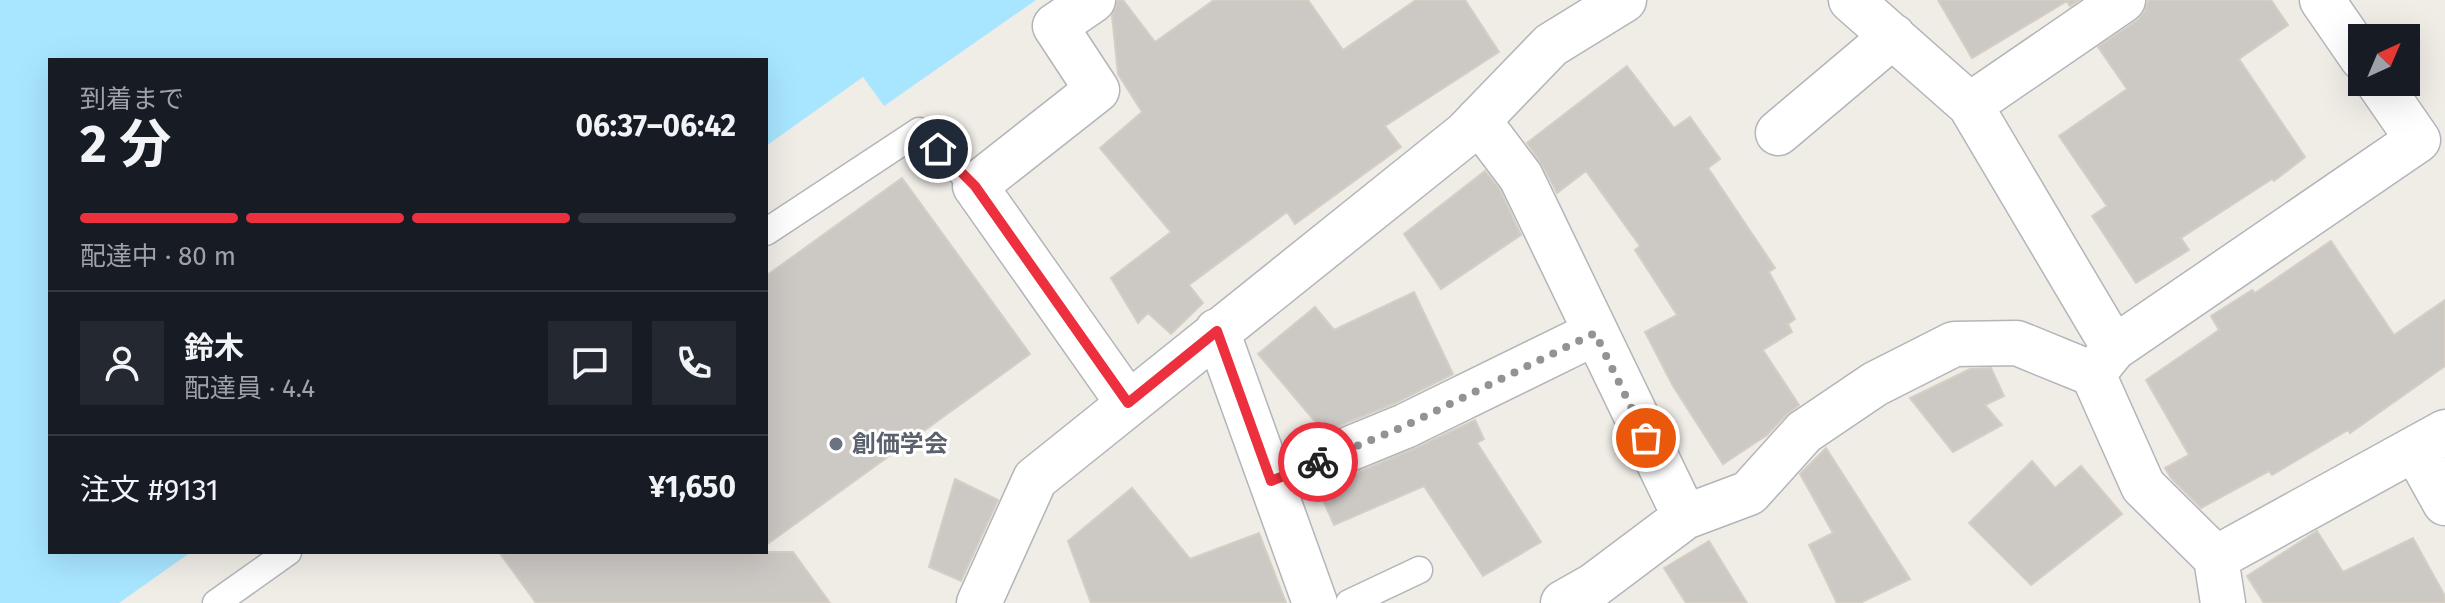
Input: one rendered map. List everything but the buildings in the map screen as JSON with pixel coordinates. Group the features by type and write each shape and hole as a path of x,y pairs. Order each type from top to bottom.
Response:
{"street":[{"path":"1093,0 1055,26 1097,90 975,186 1128,403"},
{"path":"979,603 1035,479 1465,134 1551,45 1624,0"},
{"path":"1851,0 1970,105 2104,361 2143,486 2216,558 2223,603"},
{"path":"1970,105 2123,0"},
{"path":"2322,0 2348,38"},
{"path":"1778,133 1893,36"},
{"path":"1575,600 1685,517 1749,493 1804,432 1875,384 1954,344 2017,343 2104,361 2431,131 2393,96"},
{"path":"1478,120 1521,177 1685,517"},
{"path":"1217,331 1315,603"},
{"path":"1271,481 1405,426 1595,333"},
{"path":"2216,558 2430,441 2445,503"}],"lane":[{"path":"768,231 919,131 975,186"},
{"path":"216,603 285,554"},
{"path":"1349,603 1419,570"}],"water":[{"path":"0,0 1036,0 884,106 863,77 768,145 768,58 48,58 48,554 188,554 119,603 0,603"}],"way so far":[{"path":"1318,462 1405,426 1595,333 1646,438"}],"place":[{"name":"創価学会","path":"836,444"}],"route":[{"path":"938,149 975,186 1128,403 1217,331 1271,481 1318,462"}]}
